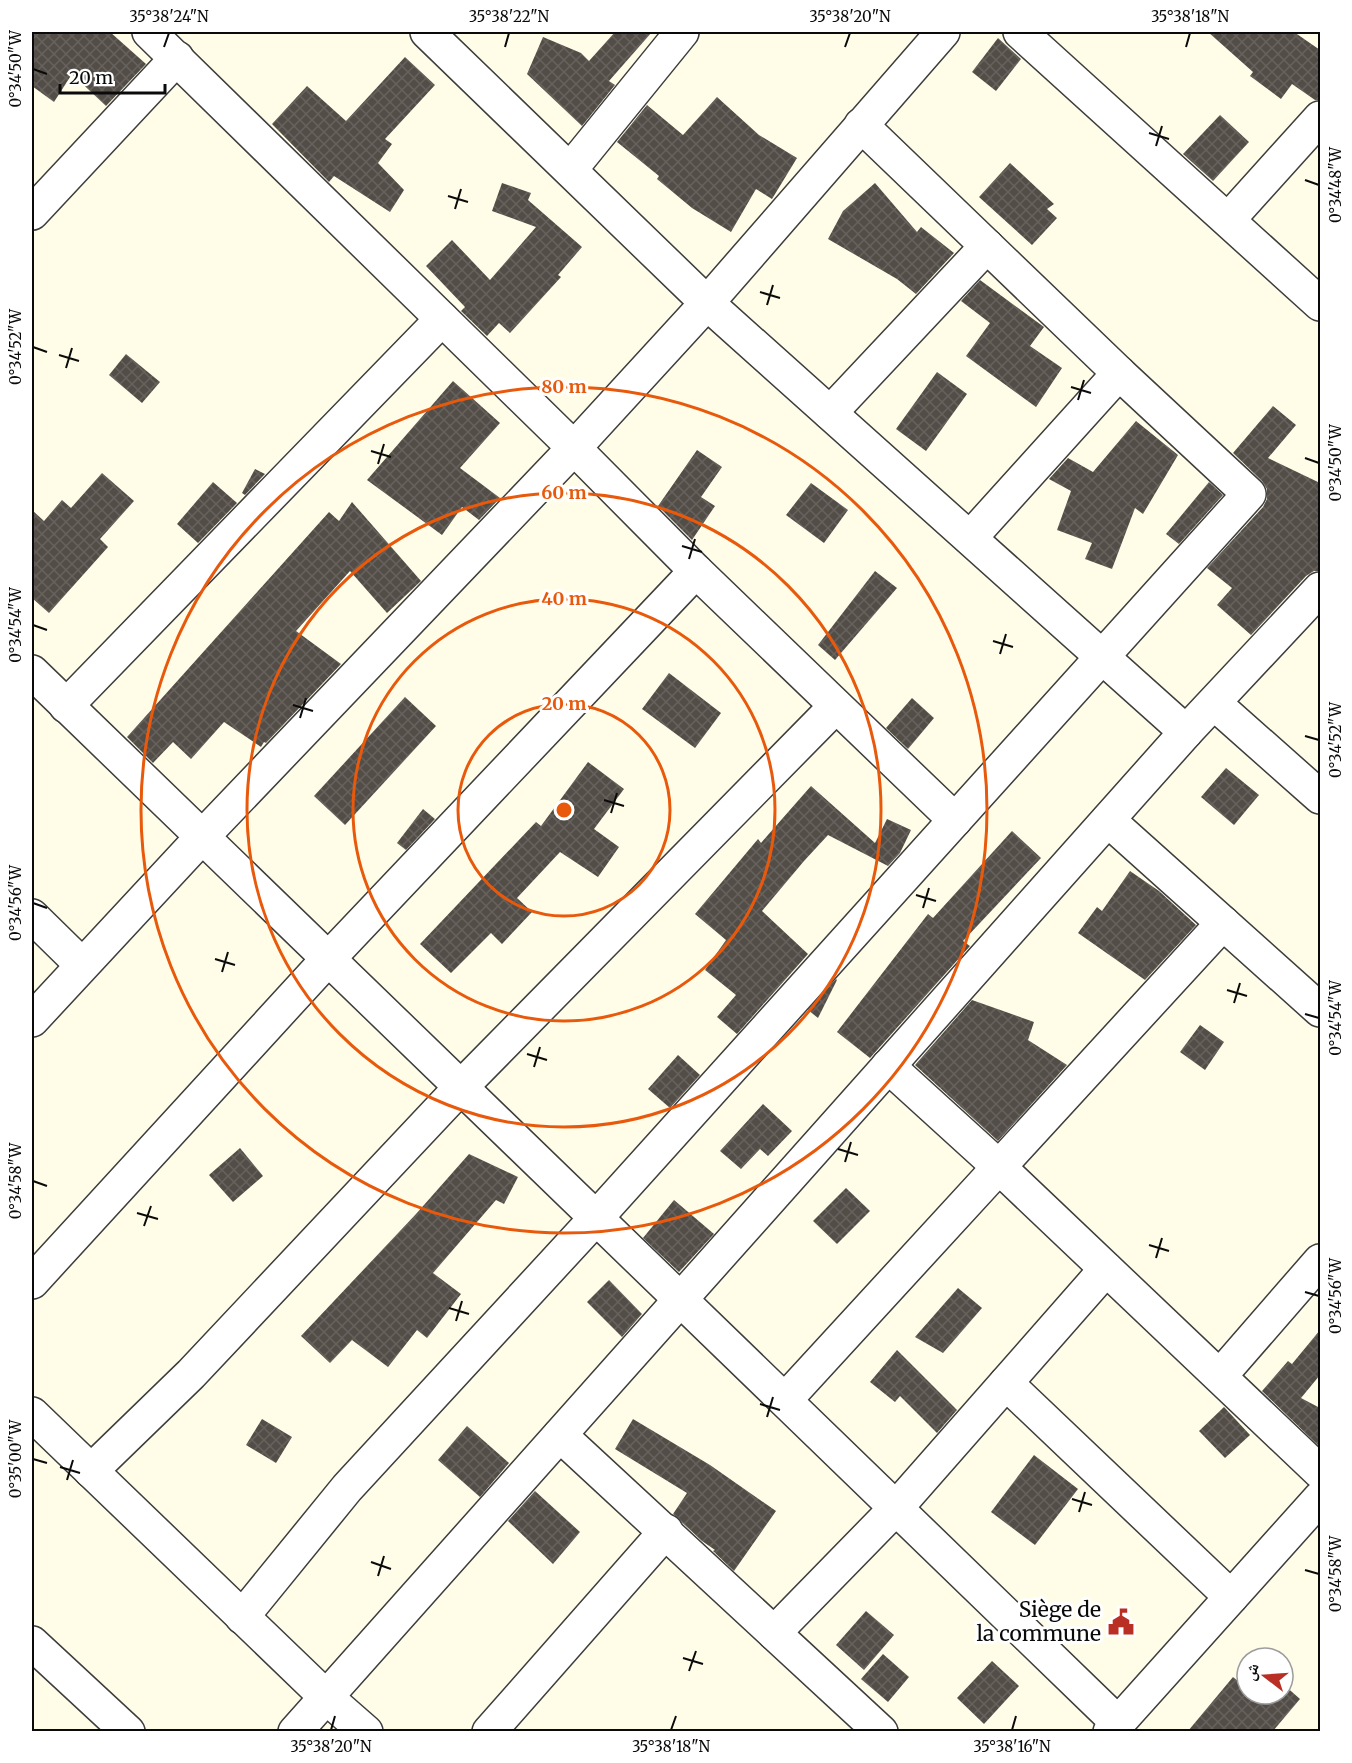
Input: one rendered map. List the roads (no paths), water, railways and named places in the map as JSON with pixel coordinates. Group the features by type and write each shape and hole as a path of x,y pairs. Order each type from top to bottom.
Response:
{"street":[{"path":"149,32 574,448 696,571 955,820"},
{"path":"570,170 682,32"},
{"path":"32,1020 202,837 574,448 707,303 942,32"},
{"path":"1020,32 1320,304"},
{"path":"432,33 707,303 1186,732"},
{"path":"32,213 177,58"},
{"path":"1228,220 1320,118"},
{"path":"242,1617 347,1488 596,1218 1249,494 1119,373 861,125"},
{"path":"830,413 987,246"},
{"path":"66,706 442,319"},
{"path":"970,538 1119,373"},
{"path":"32,1282 328,959 696,571"},
{"path":"295,1731 1186,732 1320,589"},
{"path":"32,672 896,1508 1114,1727 1320,1498"},
{"path":"1214,703 1320,797"},
{"path":"91,1471 191,1374 461,1087 836,706"},
{"path":"1108,820 1320,1010"},
{"path":"32,916 82,965"},
{"path":"785,1400 1223,923"},
{"path":"888,1066 999,1167 1320,1472"},
{"path":"1220,1376 1320,1261"},
{"path":"774,1633 896,1508 1106,1269"},
{"path":"1006,1383 1231,1598"},
{"path":"32,1414 326,1697 366,1731"},
{"path":"560,1435 881,1731"},
{"path":"489,1731 666,1531"},
{"path":"32,1644 128,1731"}],"place":[{"name":"Siège de la commune","path":"1121,1622"}]}
